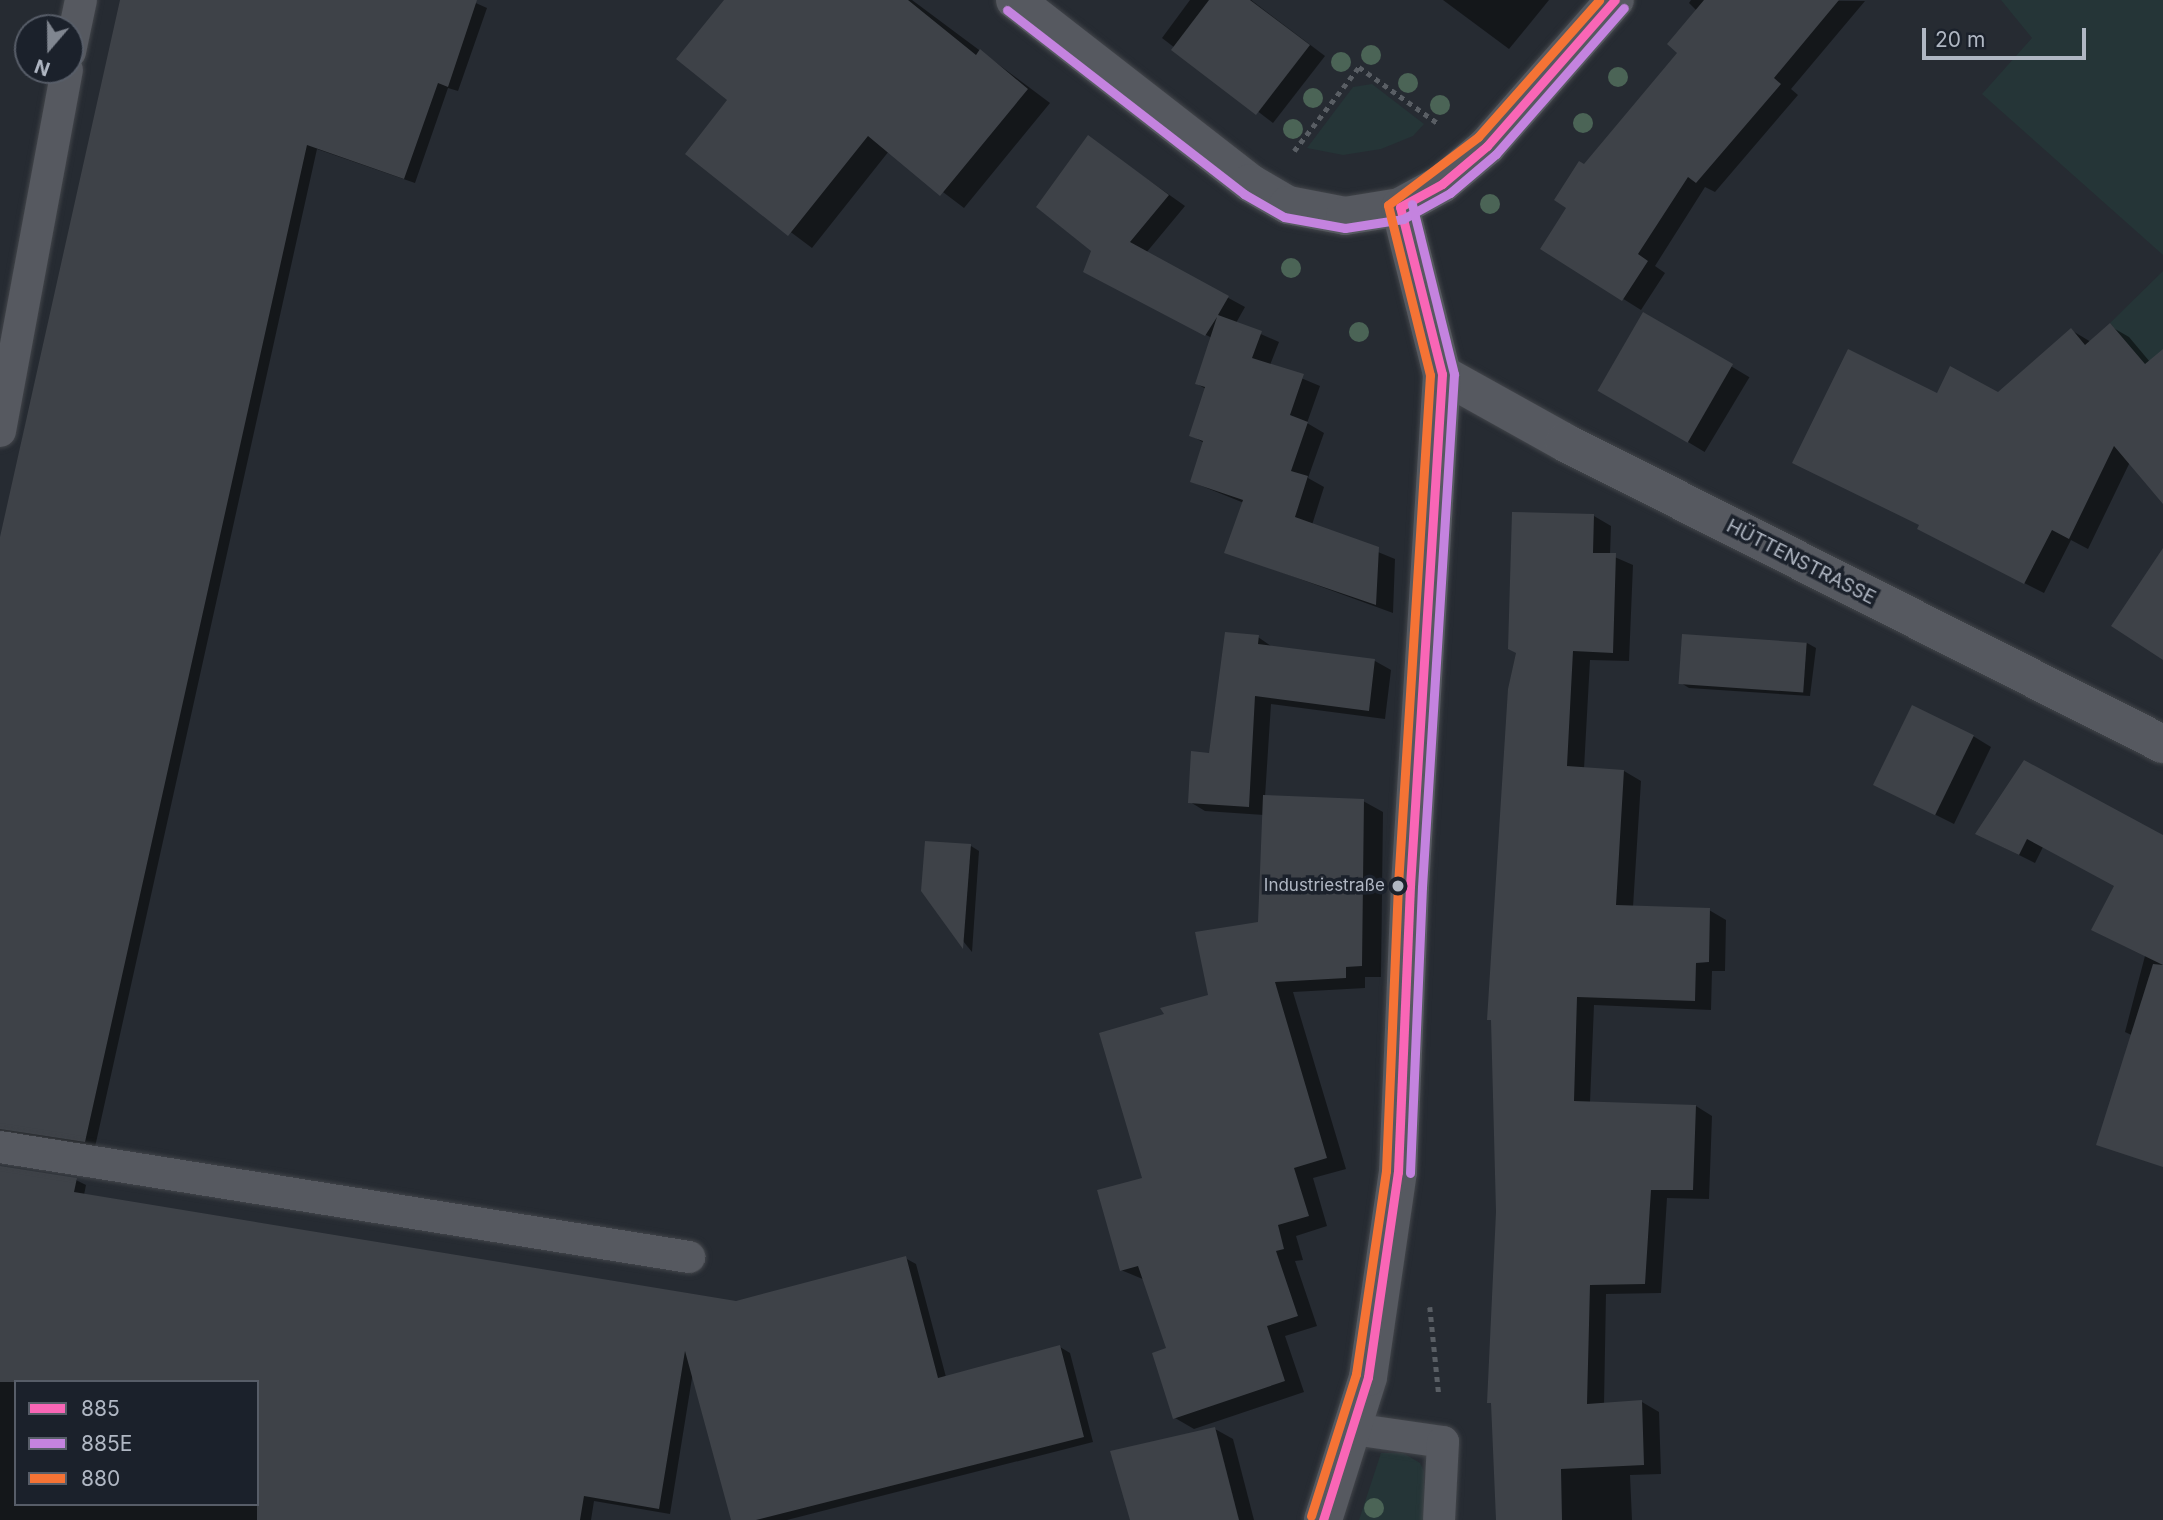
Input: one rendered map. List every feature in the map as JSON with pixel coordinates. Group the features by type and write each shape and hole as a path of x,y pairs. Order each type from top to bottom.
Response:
{"street":[{"path":"1015,0 1250,183 1288,205 1345,216 1400,207 1442,184 1487,146 1615,0"},
{"path":"1323,1520 1368,1377 1389,1255 1398,1172 1410,886 1442,374 1400,207"},
{"name":"HÜTTENSTRASSE","path":"1442,374 1588,454 2163,744"}],"lane":[{"path":"0,431 64,84"},
{"path":"0,1147 689,1257"},
{"path":"1353,1429 1443,1442 1439,1520"}],"path":[{"path":"1291,155 1359,67 1440,126"},
{"path":"1389,1255 1429,1293 1443,1442"}],"shaded area":[{"path":"2001,0 2163,0 2163,255 1982,94 2032,38"},
{"path":"1372,84 1424,124 1413,136 1381,149 1343,155 1307,148 1353,87"},
{"path":"2163,271 2163,352 2144,365 2110,323"},
{"path":"1381,1453 1403,1453 1420,1463 1424,1471 1425,1520 1359,1520"}],"building":[{"path":"120,0 477,0 448,87 438,83 404,179 307,145 85,1142 0,1129 0,537"},
{"path":"724,0 908,0 976,55 980,49 1028,89 940,196 868,136 788,236 685,154 727,100 676,59"},
{"path":"1209,0 1250,0 1310,45 1256,115 1171,50"},
{"path":"1704,0 1839,0 1774,78 1781,84 1696,183 1688,177 1638,254 1648,261 1622,301 1540,249 1566,208 1554,200 1579,161 1584,164 1677,53 1667,44"},
{"path":"1088,135 1169,195 1130,242 1229,296 1218,315 1262,331 1252,358 1304,374 1290,415 1308,422 1291,471 1308,476 1295,517 1379,547 1376,605 1224,553 1243,500 1190,482 1203,441 1189,436 1205,387 1195,384 1217,317 1205,336 1083,272 1091,251 1036,207"},
{"path":"1643,312 1733,364 1688,443 1598,391"},
{"path":"2110,323 2145,364 2163,349 2163,504 2114,446 2069,539 2052,530 2024,584 1917,529 1919,525 1792,463 1848,349 1937,393 1950,366 1998,392 2071,328 2085,345"},
{"path":"1512,512 1594,514 1593,553 1616,553 1613,653 1573,651 1567,766 1624,770 1616,905 1710,908 1709,962 1696,963 1695,1001 1577,997 1574,1101 1696,1105 1693,1190 1651,1190 1645,1284 1590,1285 1587,1404 1642,1400 1644,1465 1561,1469 1562,1520 1496,1520 1491,1403 1487,1403 1496,1212 1491,1020 1487,1020 1508,689 1516,653 1508,649"},
{"path":"2163,548 2163,660 2111,626"},
{"path":"1225,632 1259,635 1258,644 1375,659 1369,711 1255,696 1249,807 1188,803 1191,751 1209,753"},
{"path":"1682,634 1807,643 1803,693 1679,684"},
{"path":"1912,705 1974,735 1935,815 1873,785"},
{"path":"2024,760 2163,835 2163,965 2091,930 2114,886 2027,839 2019,855 1975,834"},
{"path":"1263,795 1364,799 1362,966 1346,967 1346,978 1275,982 1327,1158 1294,1168 1309,1216 1278,1225 1284,1249 1276,1251 1298,1316 1267,1326 1285,1381 1173,1419 1152,1353 1166,1348 1138,1266 1120,1271 1097,1190 1142,1178 1099,1033 1164,1014 1160,1008 1208,995 1195,932 1258,922"},
{"path":"925,841 971,844 963,949 921,891"},
{"path":"2153,964 2163,965 2163,1167 2096,1145"},
{"path":"0,1166 77,1178 74,1192 736,1301 906,1256 938,1378 1060,1345 1084,1437 756,1520 731,1520 685,1351 659,1509 584,1496 580,1520 257,1520 259,1380 0,1382"},
{"path":"1215,1427 1239,1520 1130,1520 1110,1451"}],"transit line":[{"name":"880","path":"1311,1516 1356,1374 1386,1171 1398,885 1430,375 1388,205 1478,137 1599,0"},
{"name":"885","path":"1400,207 1442,184 1487,146 1615,0"},
{"name":"885E","path":"1007,10 1244,194 1284,217 1345,228 1403,219 1450,193 1496,154 1624,8"},
{"name":"885E","path":"1410,1173 1422,887 1454,374 1412,204"},
{"name":"885","path":"1323,1520 1368,1377 1398,1172 1410,886 1442,374 1400,207"}],"place":[{"name":"Industriestraße","path":"1398,886"}]}
